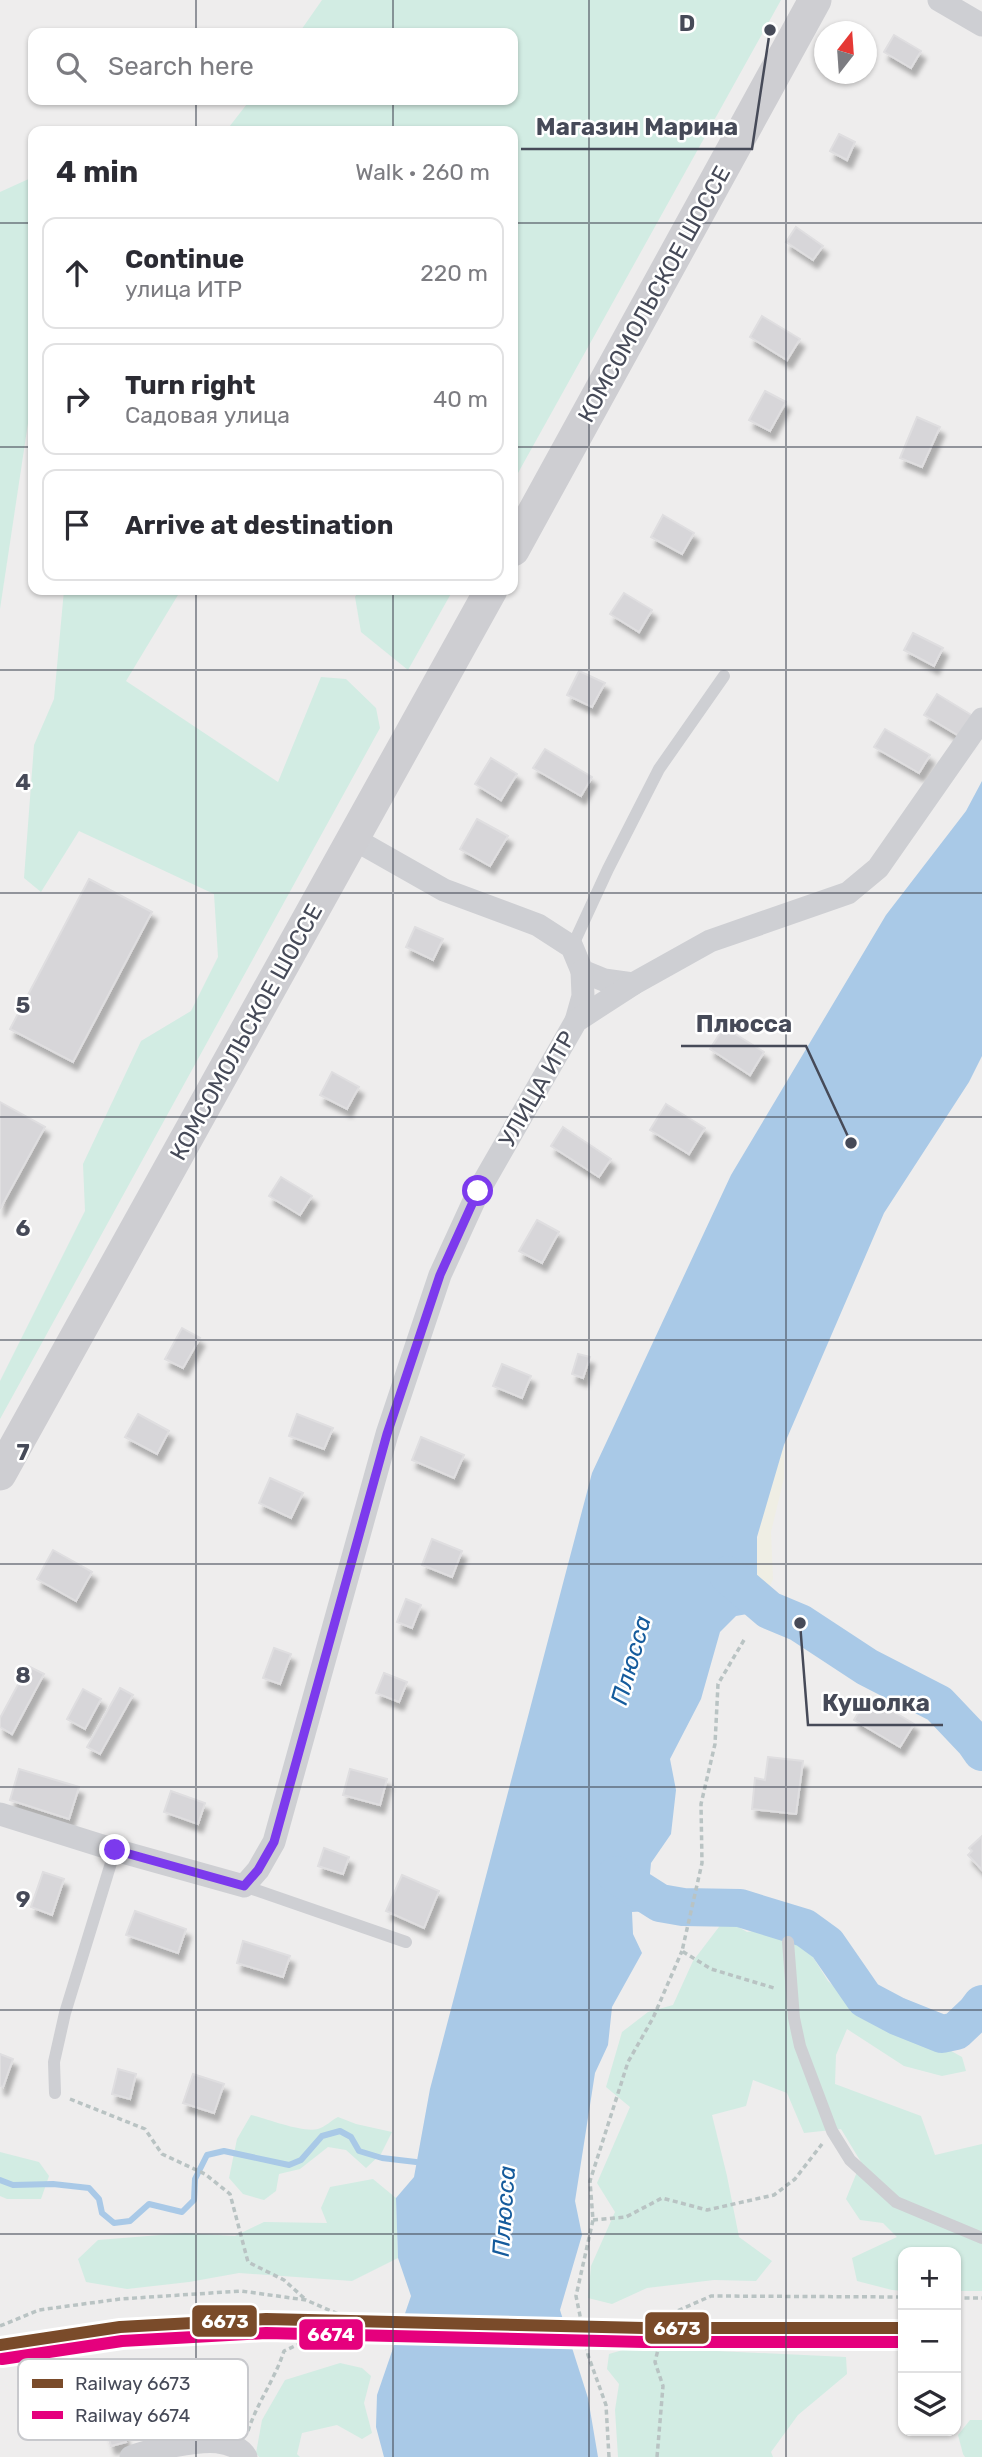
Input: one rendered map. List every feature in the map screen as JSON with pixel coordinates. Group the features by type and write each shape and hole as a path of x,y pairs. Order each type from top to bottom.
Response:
{"main road":[{"name":"КОМСОМОЛЬСКОЕ ШОССЕ","path":"518,541 815,0"},
{"name":"КОМСОМОЛЬСКОЕ ШОССЕ","path":"0,1474 488,595"}],"street":[{"path":"939,0 982,25"},
{"name":"УЛИЦА ИТР","path":"244,1886 258,1870 274,1842 387,1434 440,1275 478,1191 576,1021 633,984 710,941 848,893 878,868 982,719"},
{"path":"354,839 444,890 538,925 572,947 582,971 583,996 576,1021"},
{"path":"582,971 604,980 633,984"},
{"path":"0,1814 244,1886"},
{"path":"131,2457 190,2444 218,2442 244,2453"}],"lane":[{"path":"572,947 659,769 724,676"},
{"path":"55,2093 54,2062 65,2013 115,1850"},
{"path":"244,1886 406,1942"},
{"path":"788,1942 794,2018 800,2046 832,2131 850,2160 896,2202 982,2238"}],"path":[{"path":"609,2457 606,2405 588,2355 576,2296 593,2220 590,2181 628,2062 653,2018 682,1951 702,1863 701,1804 715,1744 719,1684 744,1640"},
{"path":"682,1951 711,1969 792,1993"},
{"path":"55,2093 145,2129 162,2154 205,2174 230,2194 248,2262 284,2280 306,2300"},
{"path":"593,2220 626,2217 662,2198 707,2210 774,2195 795,2179 832,2131"},
{"path":"0,2326 39,2310 120,2300 242,2291 306,2300 338,2314 363,2319 642,2323 666,2316 711,2296 898,2297"},
{"path":"961,2298 982,2298"},
{"path":"248,2437 254,2413 279,2368 284,2351 327,2331 338,2314"},
{"path":"657,2457 663,2386 655,2362 666,2316"}],"green space":[{"path":"322,0 781,0 518,473 518,126 230,126 246,105 518,105 518,28 302,28"},
{"path":"28,179 28,423 0,609 0,192"},
{"path":"64,595 178,595 126,681 278,782 321,677 346,679 376,708 380,728 0,1419 0,1381 85,1211 83,1164 141,1041 191,1011 218,957 214,894 79,831 41,892 24,878 34,745 54,699"},
{"path":"450,595 408,670 361,632 355,597"},
{"path":"725,1919 747,1932 775,1928 808,1949 828,1981 859,2010 908,2027 962,2057 966,2071 942,2076 904,2066 847,2029 836,2055 835,2084 921,2116 935,2155 982,2144 982,2291 961,2291 961,2247 898,2247 898,2291 857,2281 852,2258 897,2237 883,2223 860,2220 846,2199 861,2162 841,2129 804,2133 787,2093 753,2080 746,2106 712,2115 739,2237 772,2261 756,2281 714,2280 647,2288 612,2304 588,2298 591,2266 615,2212 597,2183 630,2107 606,2087 622,2032 648,2012 673,2005 693,1961"},
{"path":"251,2115 312,2130 321,2128 338,2117 392,2132 381,2154 366,2168 346,2150 328,2147 300,2169 279,2174 276,2191 264,2200 243,2194 229,2178 237,2139"},
{"path":"0,2152 39,2162 49,2176 41,2199 7,2199 0,2196"},
{"path":"373,2179 396,2198 398,2258 352,2281 239,2273 127,2289 86,2282 78,2259 98,2240 185,2233 235,2236 264,2222 327,2223 321,2208 330,2187"},
{"path":"633,2347 846,2357 847,2374 798,2415 771,2452 773,2457 618,2457 615,2410 619,2384 607,2369 609,2354"},
{"path":"340,2363 362,2368 371,2376 364,2403 372,2433 362,2439 337,2425 302,2433 297,2454 300,2457 259,2457 256,2453 262,2420 285,2380"},
{"path":"970,2420 982,2420 982,2457 965,2457 958,2436 961,2436 961,2431"}],"sand":[{"path":"784,1445 784,1478 771,1532 773,1579 764,1599 758,1581 757,1542 760,1522"}],"water":[{"path":"982,781 982,1056 969,1082 884,1213 784,1445 757,1537 757,1584 769,1610 736,1616 720,1632 701,1699 670,1759 676,1790 671,1834 651,1863 649,1884 660,1903 649,1911 632,1912 633,1934 642,1953 612,2007 608,2045 595,2073 575,2201 582,2235 560,2310 588,2398 598,2457 384,2457 376,2427 377,2395 411,2296 398,2258 396,2198 414,2177 430,2089 592,1473 731,1175 886,915 966,811"}],"building":[{"path":"894,35 921,51 911,68 884,52"},
{"path":"839,134 855,142 847,160 830,151"},
{"path":"796,227 823,246 813,260 786,242"},
{"path":"762,316 800,339 787,360 750,337"},
{"path":"765,391 786,402 770,431 749,420"},
{"path":"917,417 940,427 922,467 900,458"},
{"path":"663,515 694,533 682,554 651,537"},
{"path":"624,593 652,610 639,632 610,614"},
{"path":"913,633 943,648 934,666 904,650"},
{"path":"579,671 605,683 592,707 567,695"},
{"path":"937,694 978,719 966,740 924,715"},
{"path":"885,729 930,755 919,773 874,747"},
{"path":"545,749 592,777 581,796 533,768"},
{"path":"491,758 517,774 501,800 475,784"},
{"path":"477,819 508,836 490,866 460,849"},
{"path":"89,879 152,912 73,1062 10,1029"},
{"path":"415,927 443,939 433,960 406,947"},
{"path":"724,1027 764,1052 750,1075 710,1049"},
{"path":"332,1072 359,1087 347,1109 320,1095"},
{"path":"0,1102 45,1127 0,1209"},
{"path":"666,1104 705,1128 689,1154 650,1130"},
{"path":"563,1127 611,1159 599,1177 551,1146"},
{"path":"281,1177 312,1196 300,1215 269,1196"},
{"path":"537,1220 559,1232 542,1263 519,1251"},
{"path":"182,1328 200,1338 183,1368 165,1359"},
{"path":"578,1354 590,1357 583,1378 572,1374"},
{"path":"502,1364 531,1376 522,1398 493,1386"},
{"path":"138,1414 169,1431 157,1454 125,1437"},
{"path":"297,1414 333,1428 324,1449 289,1436"},
{"path":"421,1437 464,1455 454,1478 412,1460"},
{"path":"270,1478 303,1493 291,1518 259,1503"},
{"path":"432,1539 462,1551 452,1577 422,1565"},
{"path":"53,1550 92,1572 76,1601 37,1579"},
{"path":"406,1599 421,1605 412,1628 397,1622"},
{"path":"274,1648 291,1654 280,1684 263,1678"},
{"path":"28,1666 44,1674 12,1734 0,1727 0,1718"},
{"path":"384,1673 407,1682 399,1702 376,1693"},
{"path":"120,1688 133,1695 100,1754 87,1747"},
{"path":"83,1689 101,1699 85,1729 67,1719"},
{"path":"868,1696 914,1724 900,1747 854,1720"},
{"path":"768,1757 803,1761 796,1814 752,1809 755,1778 765,1780"},
{"path":"19,1769 79,1787 69,1819 10,1800"},
{"path":"350,1769 387,1779 380,1805 343,1795"},
{"path":"171,1791 205,1803 198,1824 164,1812"},
{"path":"982,1836 982,1870 968,1855 972,1851 969,1848"},
{"path":"324,1848 349,1857 343,1874 318,1866"},
{"path":"43,1872 64,1879 52,1915 31,1907"},
{"path":"402,1875 439,1891 424,1928 386,1911"},
{"path":"135,1911 186,1929 178,1953 126,1935"},
{"path":"243,1941 290,1956 283,1977 237,1963"},
{"path":"0,2054 13,2059 3,2087 0,2086"},
{"path":"118,2069 136,2074 130,2099 112,2094"},
{"path":"193,2074 224,2084 214,2113 183,2103"},
{"path":"109,2440 125,2440 126,2442 111,2446"}],"waterway":[{"path":"728,1575 769,1610 800,1623 867,1667 939,1704 982,1752"},
{"path":"616,1875 660,1903 683,1907 740,1908 805,1928 827,1944 865,1999 897,2016 942,2034 956,2031 982,2004"},
{"path":"0,2180 13,2185 53,2184 89,2188 99,2199 102,2213 114,2223 130,2221 149,2204 182,2212 194,2200 195,2179 207,2155 224,2151 289,2165 301,2160 322,2136 340,2131 351,2137 359,2151 382,2158 416,2162"}],"rail line":[{"name":"6673","path":"0,2345 120,2327 266,2319 644,2328 898,2328"},
{"name":"6674","path":"2,2359 122,2341 266,2333 644,2342 898,2342"}],"place":[{"name":"Магазин Марина","path":"770,30"},
{"name":"Плюсса","path":"851,1143"},
{"name":"Кушолка","path":"800,1623"}],"route":[{"path":"115,1850 244,1886 258,1870 274,1842 387,1434 440,1275 478,1191"}]}
